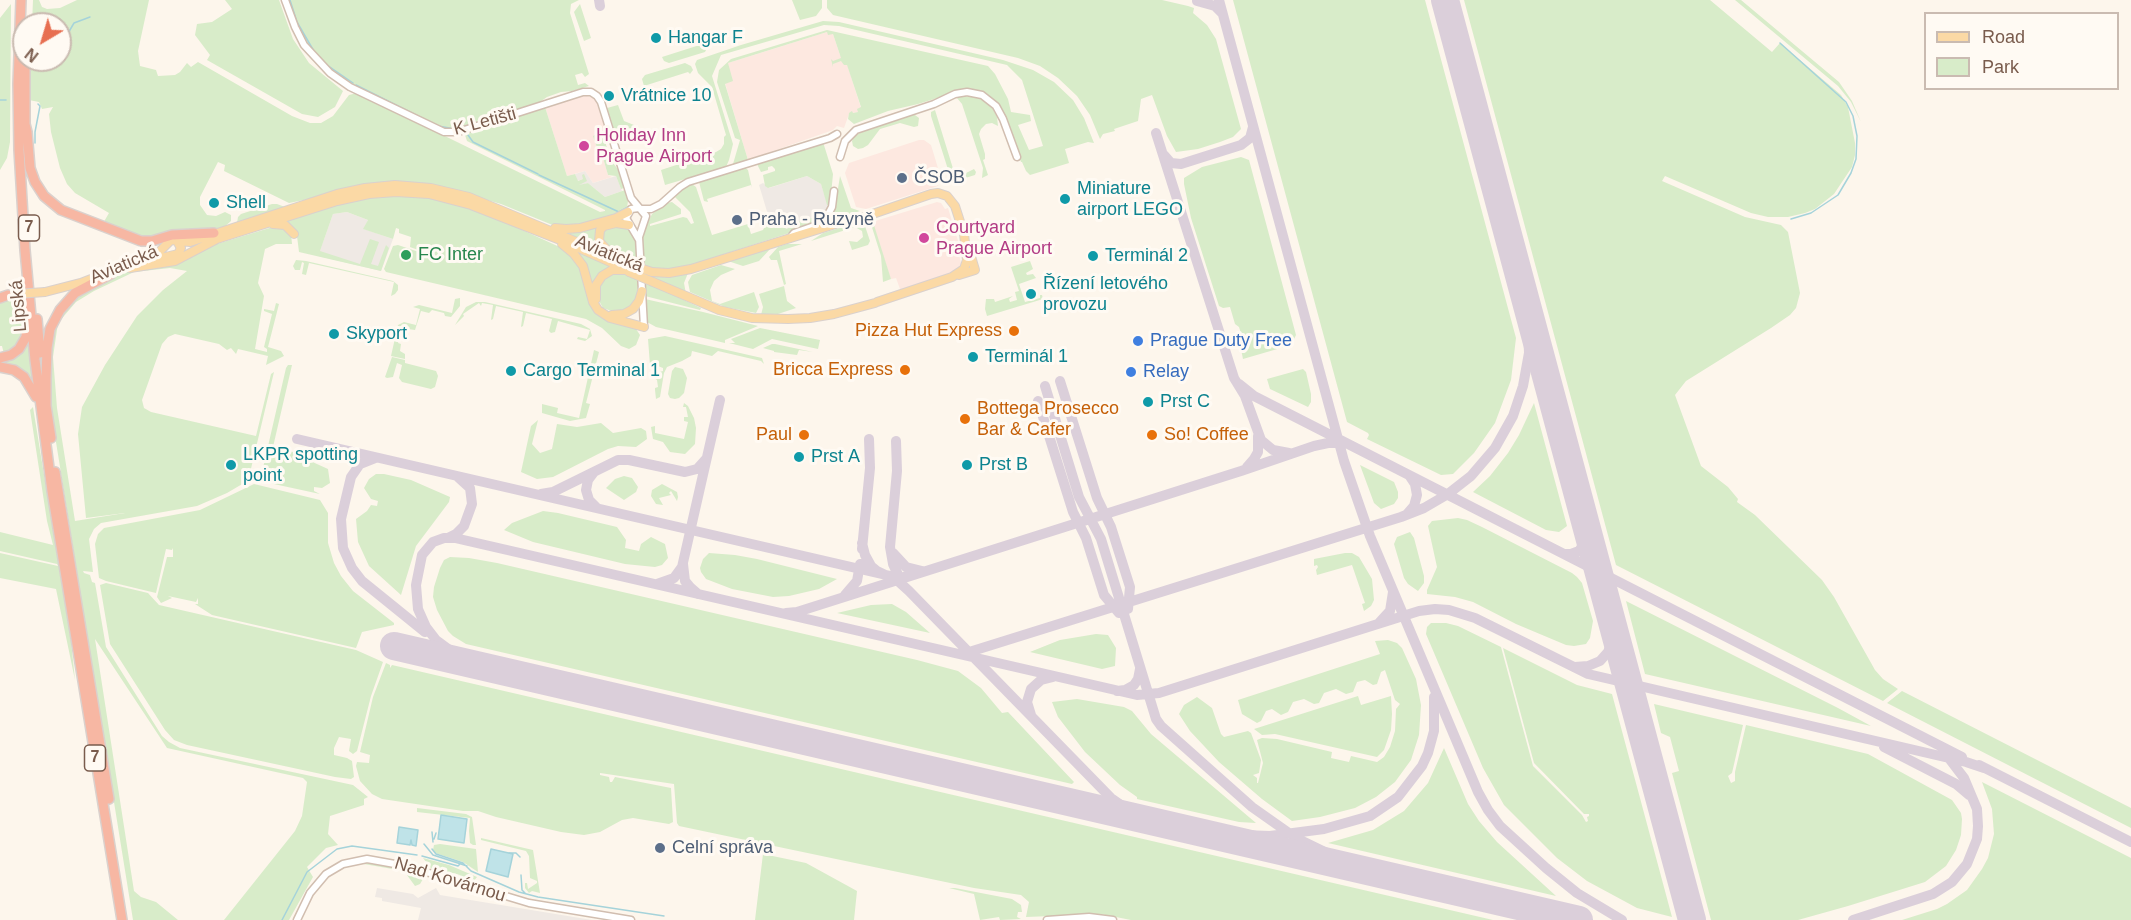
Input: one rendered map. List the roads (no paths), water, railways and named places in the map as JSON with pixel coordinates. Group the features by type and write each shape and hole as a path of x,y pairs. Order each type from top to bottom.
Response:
{"highway":[{"name":"Lipská","path":"21,0 18,123 29,300 42,420"},
{"name":"Lipská","path":"25,72 24,122 32,264 46,406"},
{"path":"24,122 31,173 44,196 61,210 136,240 145,241 172,235 215,236"},
{"path":"110,229 121,237 142,244 170,242"},
{"path":"46,406 47,348 55,319 63,306 78,290 111,274"},
{"path":"0,358 13,354 23,343 27,329 29,300"},
{"path":"0,366 14,370 27,380 35,395 42,420"},
{"name":"7","path":"46,406 128,920"},
{"name":"7","path":"42,420 122,920"}],"main road":[{"name":"Aviatická","path":"81,283 158,253 170,242 187,243 215,236 262,225 348,198 374,193 407,192 455,200 626,269 627,266 652,272 669,273 940,193 954,203 964,234 966,265 963,270 952,277 821,316 788,320 740,316 708,306 652,282 627,266 509,213 462,195 412,186 381,186 326,198 215,236 174,261 125,268"},
{"path":"509,213 530,217 557,228 571,229 616,218 629,211"},
{"path":"627,266 602,246 598,234 604,226 620,222 630,225"},
{"path":"262,225 282,225 294,234"},
{"path":"5,295 45,292 81,283 164,256 175,255 215,236"},
{"path":"557,240 574,254 583,266 593,302 598,310 610,318 644,327"},
{"path":"170,242 181,248 175,255 166,253 170,242"},
{"path":"627,266 612,270 602,276 596,285 595,296 604,312 644,327"},
{"path":"610,315 621,315 630,311 638,304 642,291"}],"street":[{"name":"K Letišti","path":"285,0 304,45 330,73 350,87 444,132 460,131 583,92 594,93 601,102 630,195 633,202 640,208 645,221 640,231 639,241 644,327"},
{"path":"840,157 844,142 855,130 967,92 979,94 996,106 1017,157"},
{"path":"629,211 653,208 665,202 686,183 837,134"},
{"path":"789,238 794,233 825,220 832,207 834,191"},
{"name":"K Letišti","path":"630,195 626,218 639,241"},
{"path":"630,225 638,228 653,208"},
{"name":"Nad Kovárnou","path":"297,920 310,893 327,874 343,864 367,859 406,866 529,903 631,920"},
{"path":"1047,920 1089,917 1113,920"}],"water":[{"path":"441,815 467,819 464,843 438,839"},
{"path":"399,827 418,830 416,846 412,845 411,840 410,845 397,843"},
{"path":"491,849 513,854 508,877 486,871"}],"waterway":[{"path":"290,0 297,22 315,53"},
{"path":"72,26 74,23 90,17"},
{"path":"1780,43 1846,102 1853,116 1857,136 1856,159 1838,195 1811,213 1791,219"},
{"path":"327,65 353,83"},
{"path":"356,85 438,126 455,129"},
{"path":"0,100 6,100"},
{"path":"35,143 40,106 38,104"},
{"path":"468,135 473,142 538,174"},
{"path":"539,175 619,212 628,207"},
{"path":"432,832 433,842"},
{"path":"434,839 436,833"},
{"path":"424,844 433,855 467,866"},
{"path":"282,920 307,872 337,849 352,846 417,855"},
{"path":"432,849 436,854 463,863 471,871 519,892 538,897 664,916"},
{"path":"509,853 516,853 520,857"},
{"path":"422,856 458,866 460,864"},
{"path":"521,875 522,890 525,893"}],"place":[{"name":"Hangar F","path":"656,38"},
{"name":"Vrátnice 10","path":"609,96"},
{"name":"Holiday Inn Prague Airport","path":"584,146"},
{"name":"ČSOB","path":"902,178"},
{"name":"Miniature airport LEGO","path":"1065,199"},
{"name":"Shell","path":"214,203"},
{"name":"Praha - Ruzyně","path":"737,220"},
{"name":"Courtyard Prague Airport","path":"924,238"},
{"name":"FC Inter","path":"406,255"},
{"name":"Terminál 2","path":"1093,256"},
{"name":"Řízení letového provozu","path":"1031,294"},
{"name":"Pizza Hut Express","path":"1014,331"},
{"name":"Skyport","path":"334,334"},
{"name":"Prague Duty Free","path":"1138,341"},
{"name":"Terminál 1","path":"973,357"},
{"name":"Bricca Express","path":"905,370"},
{"name":"Cargo Terminal 1","path":"511,371"},
{"name":"Relay","path":"1131,372"},
{"name":"Prst C","path":"1148,402"},
{"name":"Bottega Prosecco Bar & Cafer","path":"965,419"},
{"name":"Paul","path":"804,435"},
{"name":"So! Coffee","path":"1152,435"},
{"name":"Prst A","path":"799,457"},
{"name":"LKPR spotting point","path":"231,465"},
{"name":"Prst B","path":"967,465"},
{"name":"Celní správa","path":"660,848"}]}
